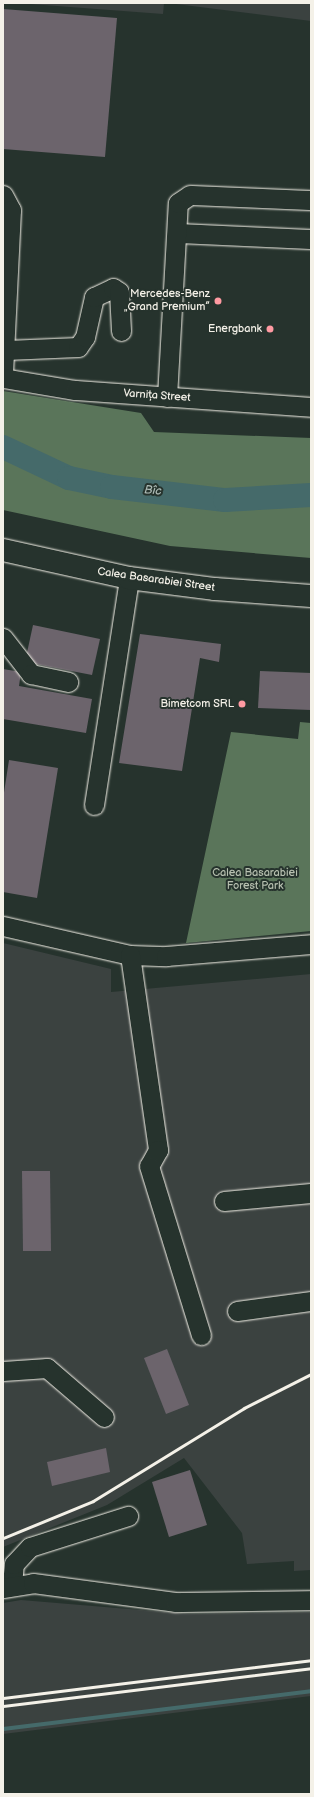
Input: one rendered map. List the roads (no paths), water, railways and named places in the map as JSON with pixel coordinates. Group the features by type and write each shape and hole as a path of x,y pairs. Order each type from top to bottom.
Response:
{"main road":[{"name":"Calea Basarabiei Street","path":"3,550 129,578 215,589 311,596"}],"street":[{"path":"3,195 11,210 5,263 6,350 3,374"},
{"path":"168,397 178,203 190,195 311,200"},
{"path":"177,233 311,239"},
{"path":"6,350 78,347 85,337 94,297 113,288 118,292 120,331"},
{"name":"Varnița Street","path":"3,378 74,390 311,407"},
{"path":"94,805 129,578"},
{"path":"3,638 31,674 68,682"},
{"path":"3,926 130,955 166,956 311,944"},
{"path":"130,955 158,1150 148,1166 201,1335"},
{"path":"224,1201 311,1193"},
{"path":"237,1311 311,1302"},
{"path":"3,1371 47,1368 104,1417"},
{"path":"128,1516 30,1547 14,1564 8,1586 33,1583 175,1602 311,1600"}],"waterway":[{"name":"Bîc","path":"3,447 69,478 112,487 225,500 311,495"},
{"path":"3,1729 311,1691"}],"railway":[{"path":"3,1538 93,1501 244,1408 311,1374"},
{"path":"3,1698 311,1660"},
{"path":"3,1706 311,1668"}],"place":[{"name":"Mercedes-Benz „Grand Premium”","path":"218,301"},
{"name":"Energbank","path":"270,329"},
{"name":"Bimetcom SRL","path":"242,704"}],"park label":[{"name":"Calea Basarabiei Forest Park","path":"255,880"}]}
